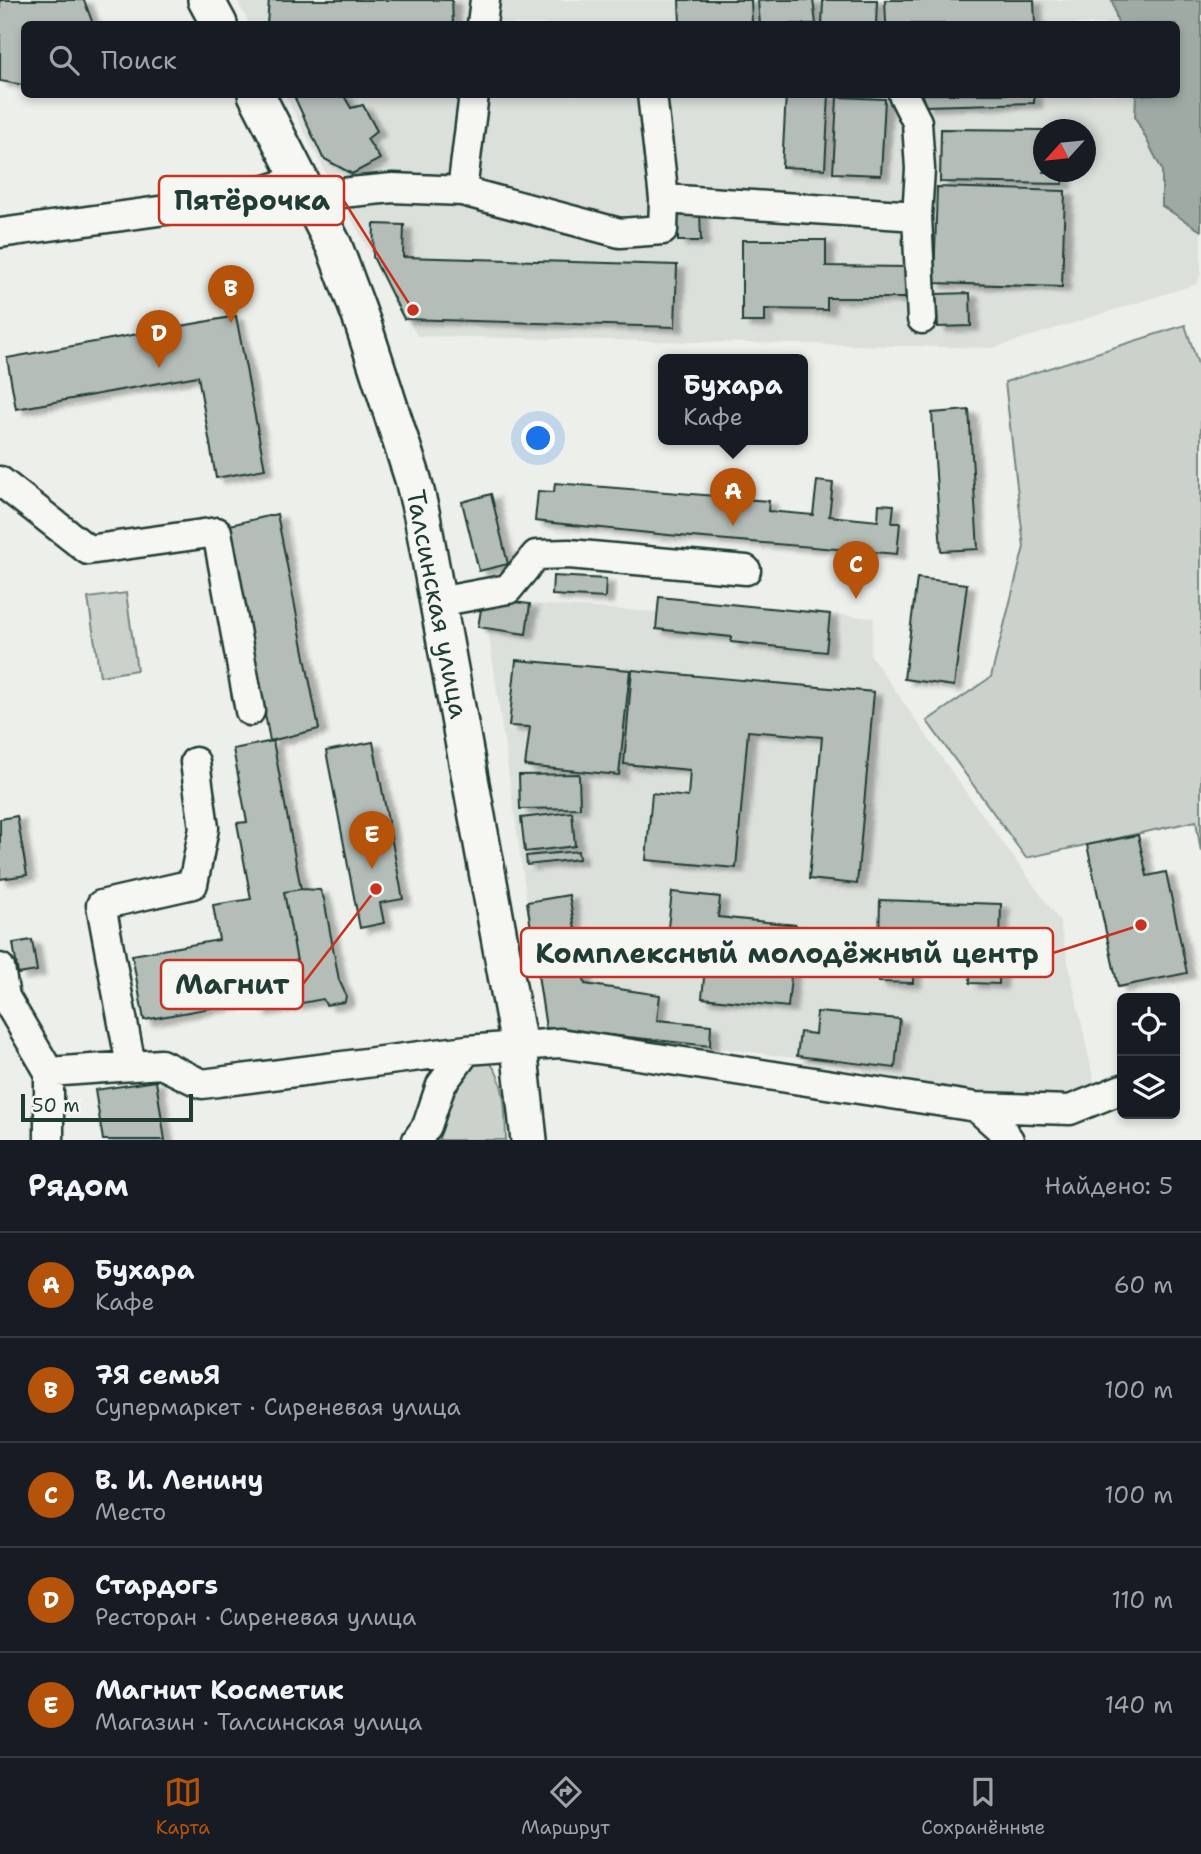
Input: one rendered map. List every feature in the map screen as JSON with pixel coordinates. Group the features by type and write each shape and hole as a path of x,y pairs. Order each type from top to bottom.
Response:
{"main road":[{"path":"206,0 217,21"},
{"name":"Талсинская улица","path":"258,98 334,246 363,324 413,479 519,1046 529,1140"}],"street":[{"path":"482,21 485,0"},
{"path":"463,191 474,98"},
{"path":"0,233 231,201 310,198 393,188 463,191 620,233 663,230 664,199 652,98"},
{"path":"905,98 917,122 920,169 917,216 922,319"},
{"path":"664,199 917,216"},
{"path":"0,481 88,550 217,532 250,711"},
{"path":"438,602 508,589 536,555 569,554 746,570"},
{"path":"131,1066 101,905 193,884 204,828 195,761"},
{"path":"0,968 2,997 48,1072 50,1140"},
{"path":"48,1072 161,1064 202,1084 467,1049 560,1043 976,1107 1070,1110 1117,1091"},
{"path":"417,1140 427,1126 441,1085 467,1049"},
{"path":"976,1107 1002,1130 1009,1140"}],"shaded area":[{"path":"237,0 1112,0 1117,21 248,21"},
{"path":"1112,0 1201,0 1201,231 1162,206 1162,170 1135,117 1136,98 1180,98 1180,21 1117,21"},
{"path":"287,98 1136,98 1135,117 1162,170 1162,206 1201,231 1201,274 1197,284 994,348 417,336"},
{"path":"1185,325 1201,373 1201,852 1196,821 1026,858 927,721 991,677 1024,547 1005,382"},
{"path":"126,593 137,670 100,676 88,598"},
{"path":"482,597 530,604 657,612 659,597 874,618 870,654 1059,920 1095,1085 1070,1100 863,1084 864,1068 745,1051 545,1029 488,629 478,627"},
{"path":"481,1055 496,1071 500,1082 505,1105 506,1140 439,1140 451,1090"}],"building":[{"path":"0,0 84,0 92,21 21,21 21,84 0,81"},
{"path":"269,0 452,0 453,21 267,21"},
{"path":"679,0 751,0 752,21 680,21"},
{"path":"813,0 816,21 760,21 758,1"},
{"path":"823,0 877,0 876,21 822,21"},
{"path":"885,0 1034,0 1035,21 886,21"},
{"path":"295,98 345,98 351,108 363,105 377,131 367,139 380,159 352,174 323,158"},
{"path":"786,98 829,98 825,169 782,167"},
{"path":"837,98 885,99 881,175 833,173"},
{"path":"923,98 1034,98 1034,103 924,106"},
{"path":"941,129 1033,130 1033,182 1063,184 940,182"},
{"path":"937,187 1065,191 1062,287 934,283"},
{"path":"678,210 700,210 701,241 678,241"},
{"path":"374,224 404,225 403,257 677,265 675,327 404,319 373,257"},
{"path":"742,240 826,240 826,266 907,267 907,298 827,298 827,310 765,309 765,322 742,322"},
{"path":"970,293 971,326 938,327 936,294"},
{"path":"236,316 265,469 216,478 198,376 16,409 7,358"},
{"path":"969,410 978,549 941,551 932,413"},
{"path":"730,480 744,482 742,499 769,501 768,511 813,515 817,481 833,483 829,516 878,521 879,504 894,505 892,523 900,523 897,554 535,521 538,491 554,492 555,483 728,497"},
{"path":"491,494 508,564 479,571 462,502"},
{"path":"277,514 319,729 270,741 230,525"},
{"path":"553,576 606,579 605,598 552,595"},
{"path":"917,578 967,584 954,686 904,679"},
{"path":"659,597 830,614 826,652 731,642 731,637 656,629"},
{"path":"483,598 530,604 526,634 478,627"},
{"path":"516,660 630,670 619,775 525,766 530,727 509,726"},
{"path":"632,670 874,692 857,884 809,879 822,737 748,731 736,868 646,860 652,793 688,797 690,770 624,764"},
{"path":"273,741 301,889 284,892 300,977 230,989 233,1004 144,1020 132,955 219,940 213,905 251,899 237,823 247,822 233,749"},
{"path":"373,742 403,899 380,903 384,923 360,928 326,751"},
{"path":"579,774 580,808 520,809 519,775"},
{"path":"572,812 575,846 525,852 521,818"},
{"path":"17,816 27,875 0,879 0,819"},
{"path":"1138,835 1147,876 1166,872 1187,973 1118,987 1087,845"},
{"path":"578,851 579,859 527,865 526,856"},
{"path":"320,890 324,899 339,980 346,995 345,1002 326,1005 323,999 259,1011 255,985 300,977 284,892"},
{"path":"672,892 720,897 718,917 796,925 788,1007 702,998 707,949 666,945"},
{"path":"569,895 585,984 660,995 657,1020 711,1025 710,1046 546,1028 527,902"},
{"path":"880,900 1001,904 999,984 970,983 971,941 914,939 913,983 878,982"},
{"path":"32,940 37,971 18,974 13,943"},
{"path":"817,1012 900,1019 895,1068 797,1056 800,1032 815,1034"},
{"path":"156,1081 165,1140 103,1140 95,1090"}],"place":[{"name":"Пятёрочка","path":"413,310"},
{"name":"7Я семьЯ","path":"231,323"},
{"name":"Стардогs","path":"159,368"},
{"name":"Бухара","path":"733,526"},
{"name":"В. И. Ленину","path":"856,599"},
{"name":"Магнит Косметик","path":"372,869"},
{"name":"Магнит","path":"376,889"},
{"name":"Комплексный молодёжный центр","path":"1141,925"}]}
